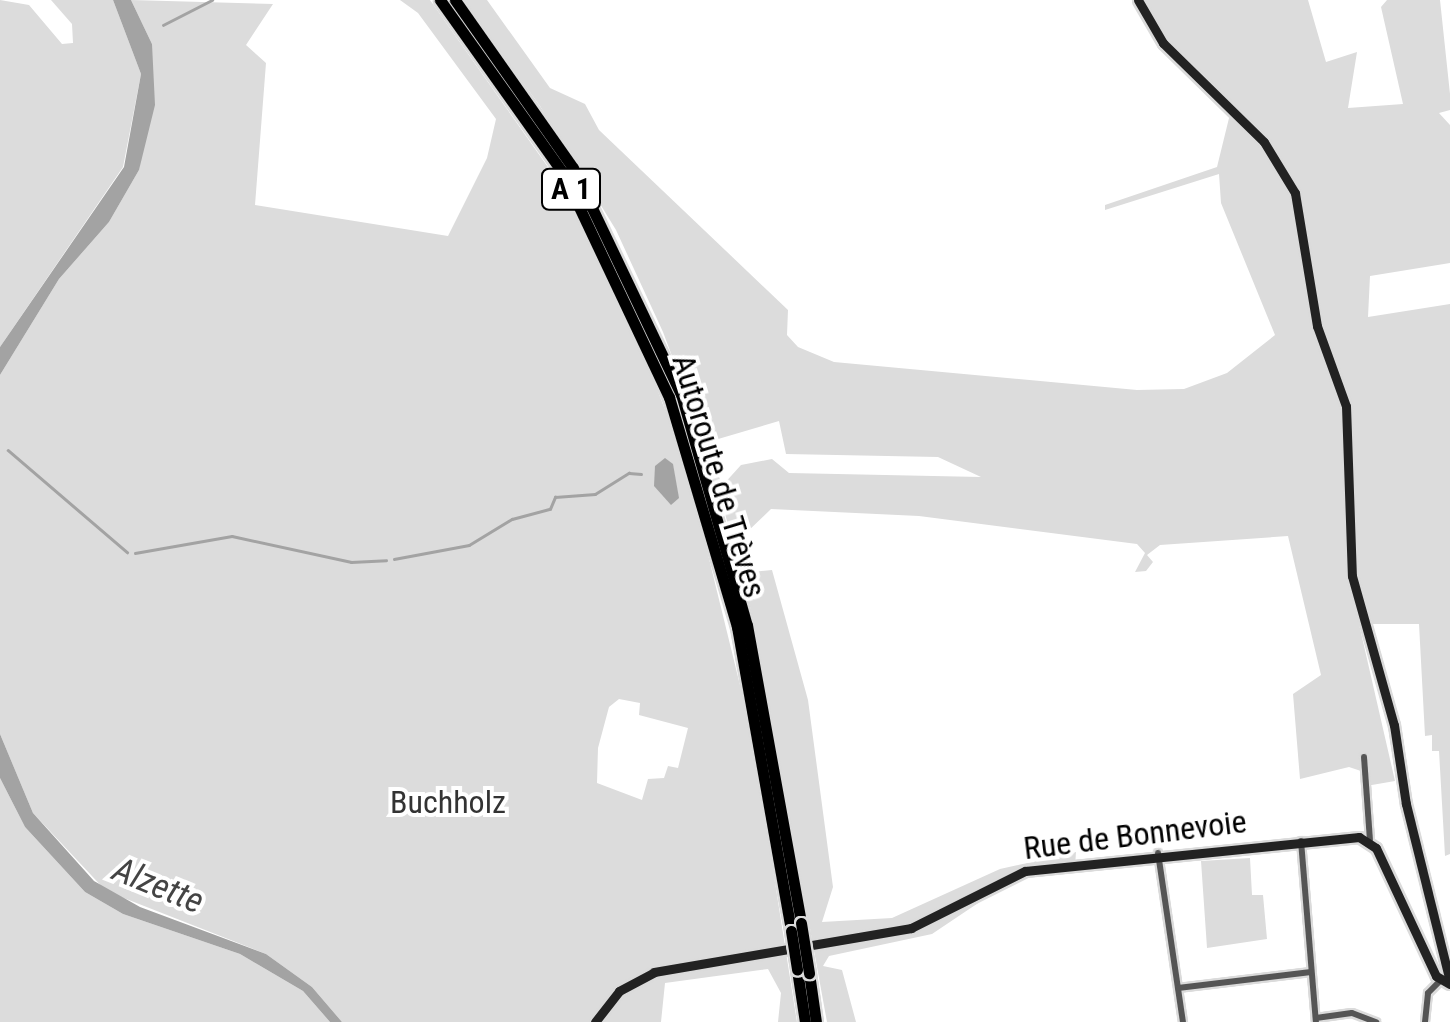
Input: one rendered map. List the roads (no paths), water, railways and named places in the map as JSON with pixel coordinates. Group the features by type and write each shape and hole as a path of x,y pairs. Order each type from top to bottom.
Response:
{"highway":[{"name":"Autoroute de Trèves","path":"440,0 563,174 675,396"},
{"name":"Autoroute de Trèves","path":"455,0 573,168 675,396 722,545 769,726 803,972 816,1022"},
{"name":"Autoroute de Trèves","path":"803,972 805,1022"}],"main road":[{"path":"1138,0 1163,43 1264,142 1294,193 1317,326 1346,406 1348,555 1394,725 1406,804 1447,982"},
{"path":"1370,840 1447,982"},
{"name":"Rue de Bonnevoie","path":"595,1022 619,991 654,972 911,928 1025,871 1158,853 1301,841 1370,840"}],"street":[{"path":"1364,758 1370,840"},
{"path":"1301,841 1316,1020 1352,1014 1376,1022"},
{"path":"1158,853 1183,1022"},
{"path":"1178,988 1311,972"},
{"path":"1426,1022 1428,994 1447,982"}],"waterway":[{"path":"163,25 212,0"},
{"path":"8,450 127,552"},
{"path":"394,559 469,545 512,519 550,509 555,497 595,494 629,473 641,474"},
{"path":"135,553 232,536 351,562 386,560"}],"park label":[{"name":"Buchholz","path":"448,802"}],"water label":[{"name":"Alzette","path":"158,886"}]}
